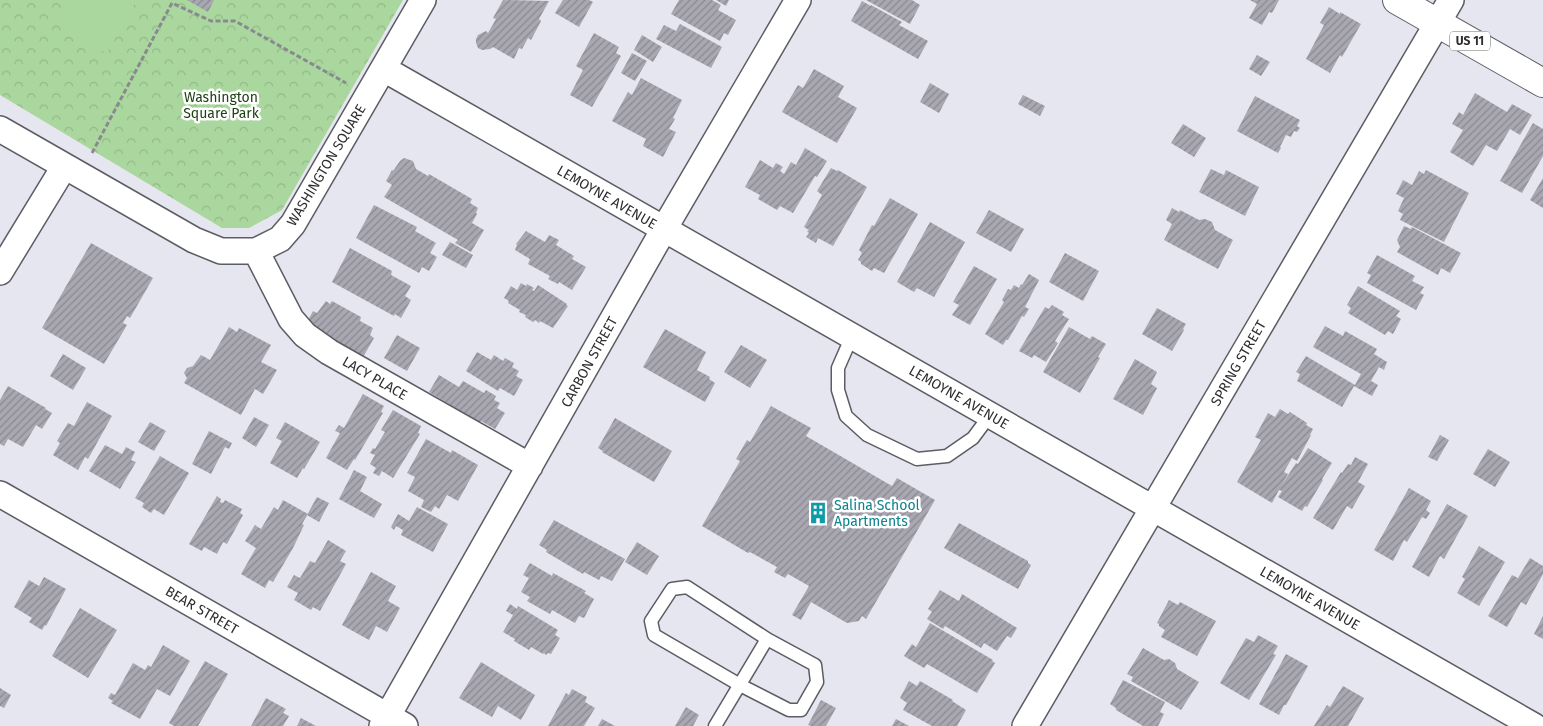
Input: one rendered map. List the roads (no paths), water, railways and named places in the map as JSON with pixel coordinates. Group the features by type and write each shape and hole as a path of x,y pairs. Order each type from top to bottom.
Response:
{"main road":[{"name":"US 11","path":"1397,0 1543,83"}],"street":[{"name":"WASHINGTON SQUARE","path":"0,129 194,240 222,251 256,251 280,239 293,224 423,0"},
{"name":"CARBON STREET","path":"391,723 530,466 664,229 798,0"},
{"name":"SPRING STREET","path":"1029,724 1153,508 1451,0"},
{"name":"LEMOYNE AVENUE","path":"384,69 1534,726"},
{"path":"0,272 72,171"},
{"name":"LACY PLACE","path":"256,251 291,319 306,335 329,352 530,466"},
{"name":"BEAR STREET","path":"0,494 391,723"}],"lane":[{"path":"852,336 838,368 838,390 846,416 866,435 917,459 947,456 973,438 990,415"},
{"path":"687,587 767,639 815,666 817,682 801,710 789,710 654,635 651,621 672,589 687,587"},
{"path":"715,726 767,639"}],"place":[{"name":"Salina School Apartments","path":"818,513"}],"park label":[{"name":"Washington Square Park","path":"221,105"}]}
